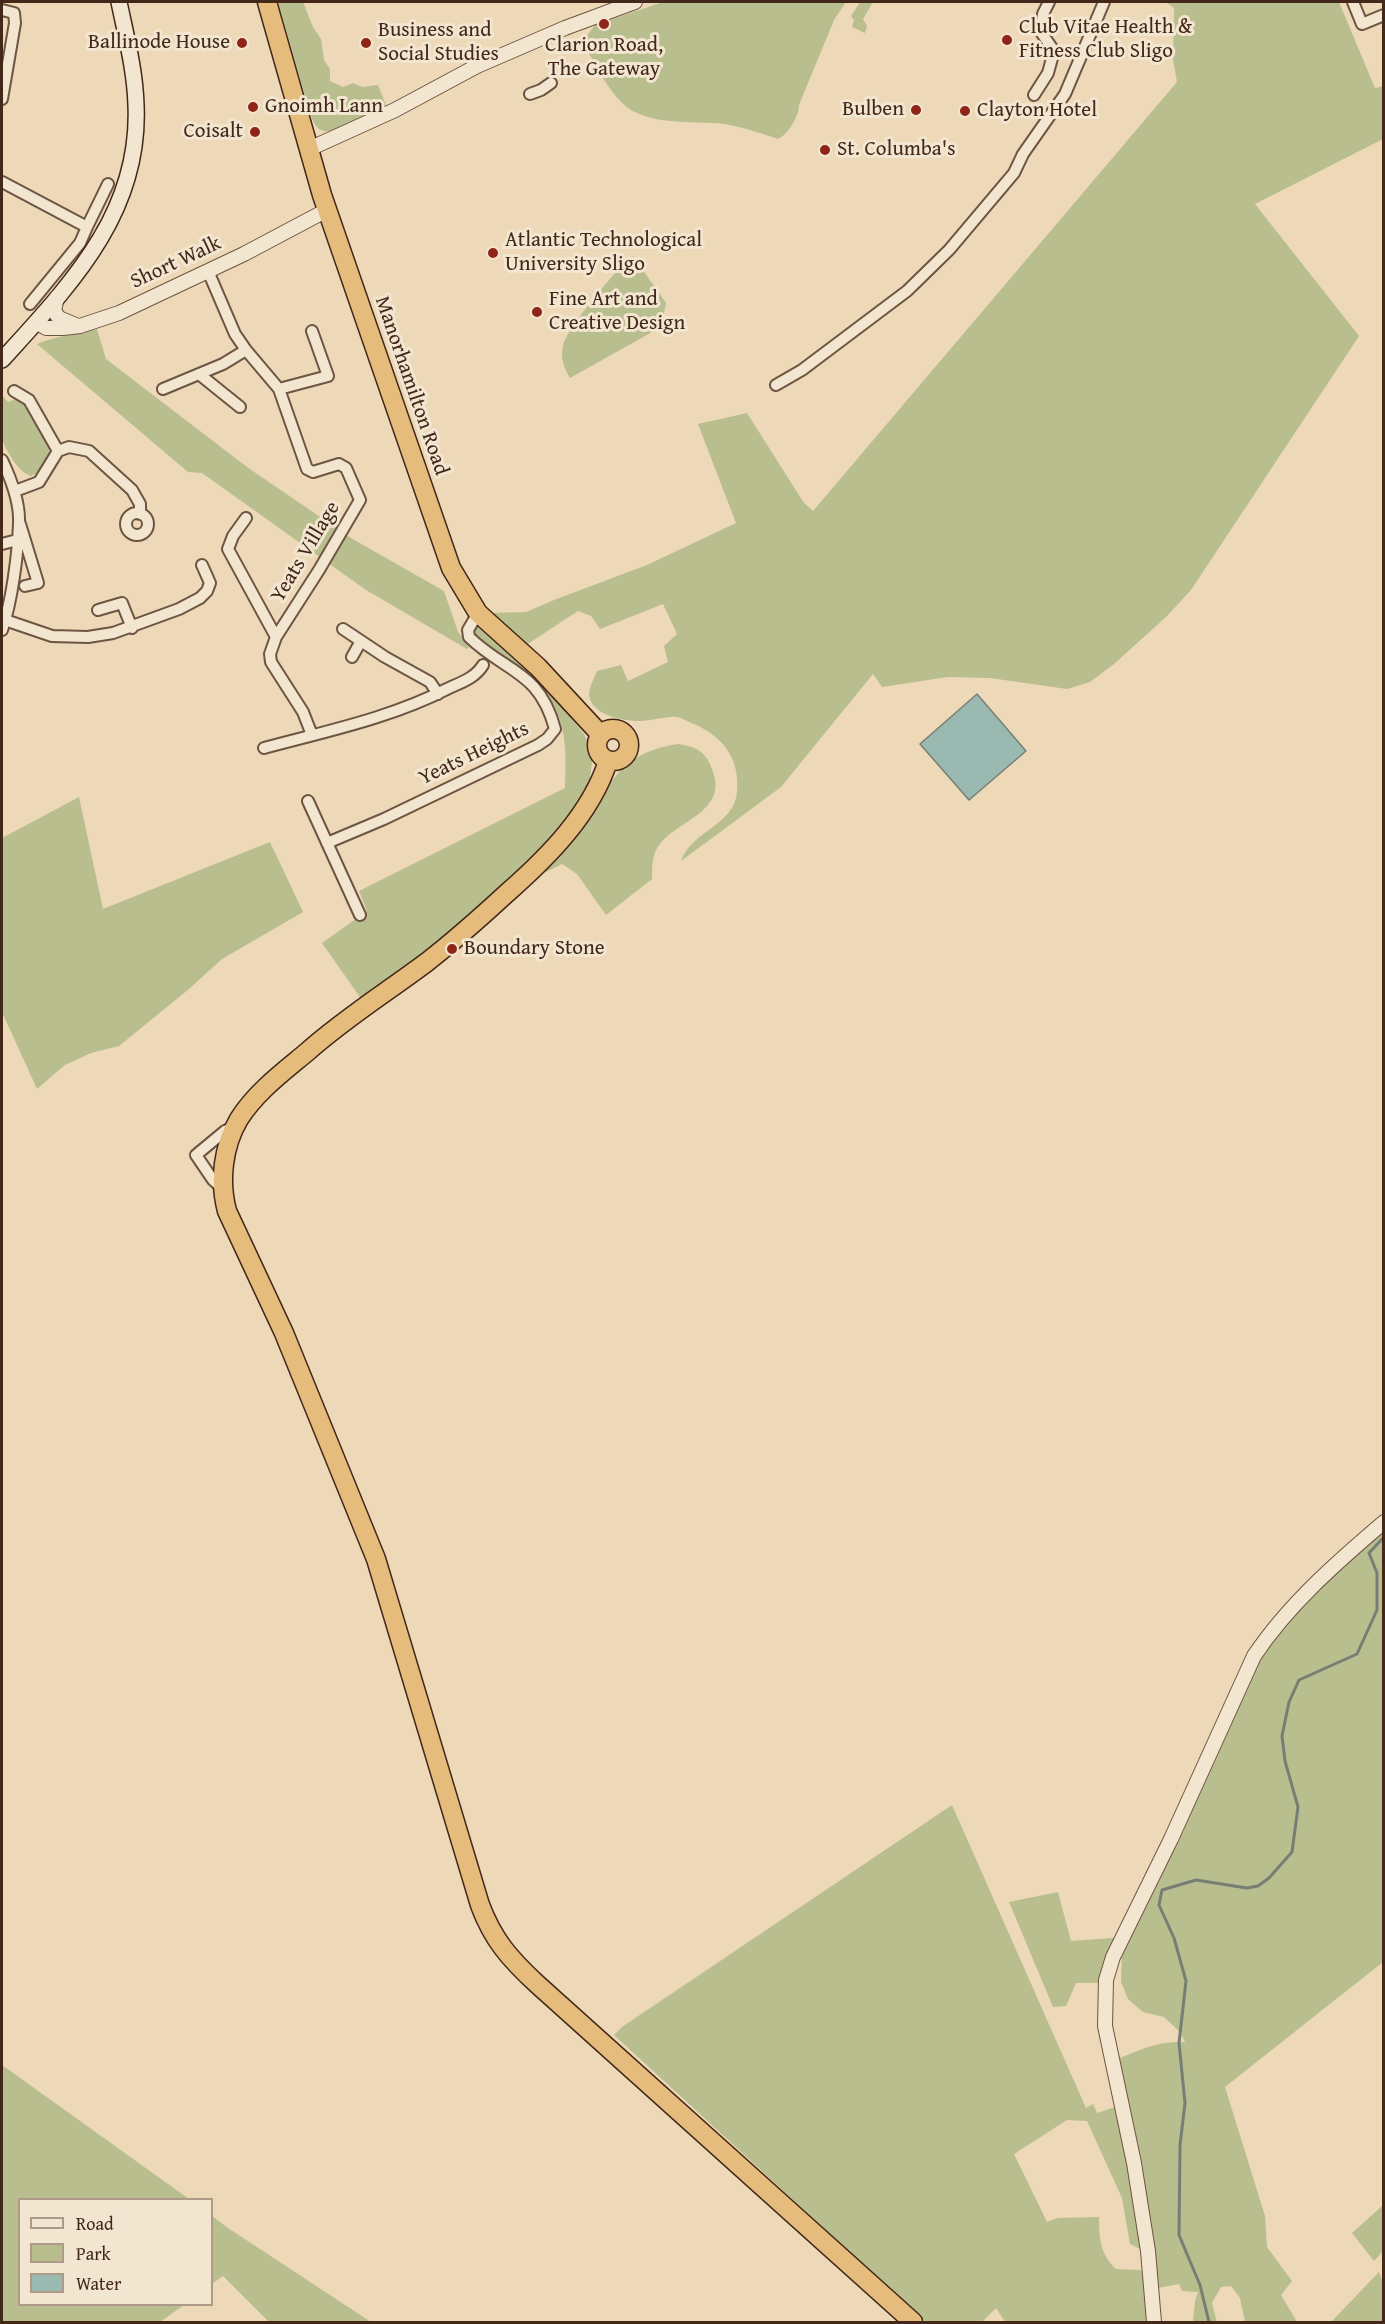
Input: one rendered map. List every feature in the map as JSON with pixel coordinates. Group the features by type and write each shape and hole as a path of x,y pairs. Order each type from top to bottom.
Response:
{"highway":[{"name":"Manorhamilton Road","path":"267,2 327,210 451,568 478,613 538,667 600,735"},
{"path":"609,729 619,730 627,737 629,747 624,757 617,761 608,761 597,750 600,735 609,729"},
{"path":"608,761 599,783 584,807 545,859 444,948 359,1009 291,1065 253,1100 230,1138 224,1164 222,1188 227,1211 284,1333 376,1560 480,1905 492,1935 516,1965 913,2322"}],"main road":[{"path":"2,360 57,297 102,238 123,193 135,136 136,106 133,70 119,2"}],"street":[{"path":"2,99 15,23 11,2"},
{"path":"309,149 395,110 477,66 556,32 635,2"},
{"path":"1034,94 1048,73 1054,51 1041,32 1043,14 1049,2"},
{"path":"776,384 801,370 907,291 949,250 1014,173 1023,154 1065,94 1082,58 1087,37 1104,2"},
{"path":"1353,2 1362,24 1383,15"},
{"path":"2,10 14,13"},
{"path":"530,94 551,83"},
{"path":"2,182 87,227"},
{"path":"30,304 80,243 108,184"},
{"name":"Short Walk","path":"36,322 52,329 80,327 119,313 208,271 327,210"},
{"name":"Yeats Village","path":"208,271 235,334 279,389 307,469 313,471 339,464 346,468 360,500 320,570 276,638 270,654 271,662 303,712 312,735"},
{"path":"57,297 54,311 59,318 80,327"},
{"path":"279,389 328,375 312,331"},
{"path":"163,389 246,350"},
{"path":"199,374 240,407"},
{"path":"14,391 29,399 58,451"},
{"path":"15,491 39,482 58,451 69,447 89,451 132,490 140,504 140,514"},
{"path":"2,460 15,491 19,522 38,583 25,586"},
{"name":"Yeats Village","path":"246,518 233,536 228,549 276,638"},
{"path":"19,522 13,585 3,625 52,636 88,637 132,627 179,609 200,598 207,591 210,582 202,566"},
{"path":"2,544 17,540"},
{"path":"98,610 122,603 132,627"},
{"name":"Yeats Heights","path":"327,843 392,816 538,745 553,733 555,729 551,713 541,693 515,669 477,645 469,637 468,630 478,613"},
{"path":"344,629 385,657 430,682 438,694"},
{"path":"352,657 361,641"},
{"path":"264,748 373,720 438,694 477,675 483,665"},
{"path":"308,801 360,915"},
{"path":"222,1188 213,1180 196,1155 225,1131 235,1127"},
{"path":"1154,2322 1143,2218 1134,2163 1105,2026 1106,1980 1109,1968 1172,1839 1254,1656 1279,1622 1346,1554 1383,1522"}],"green space":[{"path":"278,2 303,2 313,27 321,39 324,60 330,69 330,81 343,87 353,83 362,87 378,85 386,105 337,129 324,131 316,127"},
{"path":"663,2 846,2 834,20 795,120 786,134 778,139 724,124 670,121 644,116 632,111 616,97 584,45 586,37 595,25"},
{"path":"860,2 873,2 863,19 867,26 865,33 852,27 854,20 851,16"},
{"path":"1166,2 1339,2 1375,88 1383,86 1383,139 1255,204 1359,336 1191,590 1166,617 1114,664 1090,682 1067,689 990,678 948,677 882,687 873,674 781,787 681,861 694,842 721,821 729,813 734,803 737,780 732,759 721,742 713,735 683,719 672,717 640,721 616,718 595,707 590,701 589,693 597,671 621,665 628,681 668,662 664,646 677,634 663,604 600,629 591,616 578,611 523,647 488,613 526,612 647,565 736,523 698,424 747,413 804,503 813,511 1177,82 1173,60 1174,8"},
{"path":"633,256 666,303 661,327 570,378 562,359 566,338 616,272"},
{"path":"97,329 106,359 247,467 351,538 444,591 458,632 469,647 467,649 366,590 202,473 188,472 37,344"},
{"path":"2,395 8,402 18,398 24,403 46,439 50,453 49,459 46,465 31,476 17,466 2,439"},
{"path":"483,625 533,671 584,734 593,755 590,778 579,803 552,842 456,930 362,1000 322,943 367,911 359,891 565,788 563,732 552,703 530,676 473,632 476,627"},
{"path":"678,744 699,750 706,758 712,769 715,783 714,795 700,813 669,835 657,848 652,865 652,879 606,915 577,874 562,864 530,880 572,841 606,789 627,765 640,756 657,749"},
{"path":"79,797 103,909 270,842 303,912 222,959 119,1046 91,1053 65,1065 37,1089 2,1012 2,838"},
{"path":"1383,1528 1383,1962 1225,2087 1265,2216 1267,2247 1292,2281 1281,2295 1297,2322 1245,2322 1240,2298 1231,2286 1221,2287 1212,2303 1217,2322 1193,2322 1198,2292 1182,2291 1179,2284 1158,2288 1117,2059 1158,2044 1185,2042 1180,2032 1164,2017 1143,2012 1128,1999 1121,1982 1122,1950 1268,1642 1350,1556"},
{"path":"952,1805 1086,2108 1093,2104 1097,2113 1115,2107 1134,2188 1144,2251 1130,2244 1122,2198 1087,2121 1067,2120 1014,2154 1047,2222 1058,2218 1099,2217 1102,2245 1107,2258 1116,2269 1140,2270 1147,2273 1150,2322 1005,2322 996,2308 982,2322 926,2322 614,2035 622,2027"},
{"path":"1058,1892 1071,1941 1114,1938 1107,1952 1099,1983 1076,1983 1066,2006 1053,2007 1009,1902"},
{"path":"2,2065 188,2198 18,2198 18,2306 183,2306 160,2322 2,2322"},
{"path":"1382,2206 1384,2208 1383,2251 1374,2261 1352,2233"},
{"path":"213,2217 371,2322 269,2322 223,2276 213,2283"},
{"path":"1379,2272 1383,2282 1383,2322 1331,2322"}],"water":[{"path":"977,694 1026,751 969,800 920,744"}],"waterway":[{"path":"1209,2322 1200,2285 1179,2235 1180,2145 1185,2103 1179,2043 1186,1981 1174,1938 1159,1905 1162,1890 1196,1880 1247,1888 1258,1886 1269,1878 1292,1852 1298,1807 1285,1761 1282,1736 1289,1702 1299,1680 1357,1654 1377,1610 1377,1573 1369,1553 1384,1537"}],"place":[{"name":"Clarion Road, The Gateway","path":"604,24"},
{"name":"Club Vitae Health & Fitness Club Sligo","path":"1007,40"},
{"name":"Ballinode House","path":"242,43"},
{"name":"Business and Social Studies","path":"366,43"},
{"name":"Gnoimh Lann","path":"253,107"},
{"name":"Bulben","path":"916,110"},
{"name":"Clayton Hotel","path":"965,111"},
{"name":"Coisalt","path":"255,132"},
{"name":"St. Columba's","path":"825,150"},
{"name":"Atlantic Technological University Sligo","path":"493,253"},
{"name":"Fine Art and Creative Design","path":"537,312"},
{"name":"Boundary Stone","path":"452,949"}]}
